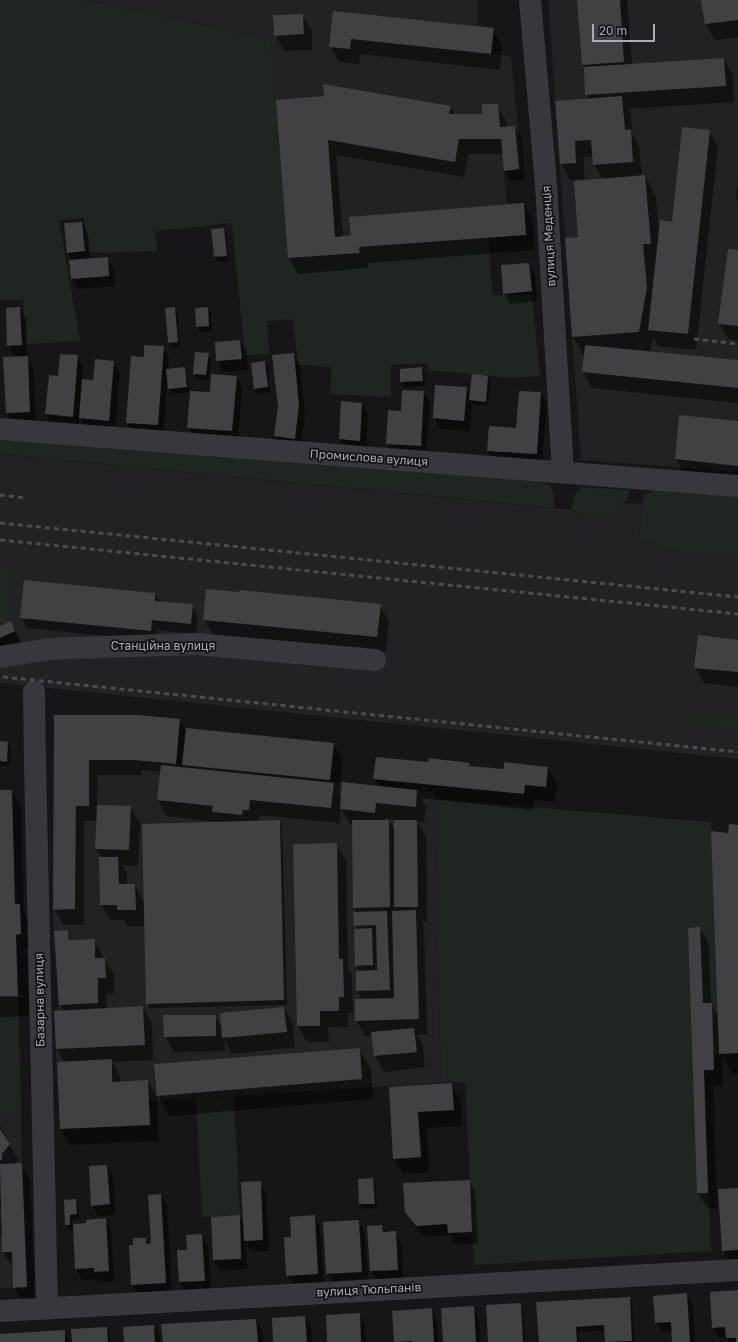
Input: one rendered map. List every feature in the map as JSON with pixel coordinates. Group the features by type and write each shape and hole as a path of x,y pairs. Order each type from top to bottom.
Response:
{"street":[{"name":"вулиця Меденція","path":"530,0 546,185 563,473"},
{"name":"Промислова вулиця","path":"0,429 738,486"},
{"name":"Станційна вулиця","path":"0,657 50,649 196,644 375,660"},
{"name":"Базарна вулиця","path":"34,692 47,1308"},
{"name":"вулиця Тюльпанів","path":"0,1311 738,1270"}],"shaded area":[{"path":"0,0 86,0 271,39 289,258 360,253 359,247 488,238 493,295 532,295 540,376 511,378 429,370 428,363 391,365 391,397 330,394 332,367 298,365 293,319 267,321 269,354 245,355 232,223 155,231 157,251 88,253 84,218 59,220 80,341 26,344 23,300 0,300"},
{"path":"86,0 478,0 478,26 494,28 491,54 511,56 522,169 504,171 507,204 524,203 526,235 360,247 360,253 288,258 271,39"},
{"path":"548,0 738,0 738,472 581,460"},
{"path":"0,439 540,481 550,485 552,488 554,508 0,454"},
{"path":"0,454 572,510 584,516 609,516 618,511 625,503 642,504 639,539 686,554 708,556 738,502 738,759 0,683 0,663 27,658 11,622 0,626"},
{"path":"583,487 629,490 629,494 622,507 614,514 603,518 590,518 572,510 575,493"},
{"path":"661,490 738,496 738,558 686,554 639,539 643,499 646,494 652,491"},
{"path":"0,567 16,568 11,621 0,626"},
{"path":"683,712 738,717 738,732 686,721"},
{"path":"89,760 133,760 434,792 441,1083 149,1101 150,1125 60,1129 54,1011 59,1010 53,910 75,909 76,806 89,806"},
{"path":"434,799 711,822 719,1053 714,1054 714,1070 704,1071 711,1251 474,1265 465,1082 441,1083"},
{"path":"0,996 18,996 22,1163 0,1164"},
{"path":"0,996 18,996 21,1113 0,1114"},
{"path":"234,1096 240,1215 202,1217 196,1098"},
{"path":"0,1182 2,1252 12,1252 13,1288 0,1288"}],"building":[{"path":"577,0 620,0 624,62 582,65"},
{"path":"701,0 738,0 738,20 705,24"},
{"path":"333,11 494,28 491,54 351,39 350,49 329,47"},
{"path":"303,14 304,34 274,36 273,15"},
{"path":"724,58 726,86 585,95 584,67"},
{"path":"323,84 451,106 449,114 482,114 482,104 498,104 500,127 515,126 519,169 504,171 501,139 459,139 455,162 328,140 335,237 351,235 349,217 524,203 526,235 359,247 360,253 288,258 276,100 324,96"},
{"path":"622,96 625,130 631,129 633,162 593,165 591,140 575,141 576,163 560,164 555,101"},
{"path":"682,127 710,130 688,334 648,330 660,220 672,222"},
{"path":"645,175 651,244 643,244 647,287 639,332 572,337 565,238 578,237 574,181"},
{"path":"82,222 85,251 67,253 64,223"},
{"path":"224,228 227,256 214,257 211,229"},
{"path":"728,249 738,250 738,326 718,324"},
{"path":"108,257 109,276 71,279 69,260"},
{"path":"529,263 532,291 503,294 501,265"},
{"path":"20,307 22,345 7,346 6,308"},
{"path":"175,307 178,342 168,343 165,308"},
{"path":"208,307 209,326 196,327 195,308"},
{"path":"240,340 242,359 216,361 215,342"},
{"path":"144,345 164,346 158,425 126,423 131,356 144,357"},
{"path":"585,345 738,360 738,388 582,372"},
{"path":"195,352 209,353 206,375 193,374"},
{"path":"294,353 299,405 295,439 274,436 278,407 272,355"},
{"path":"60,354 78,355 73,417 45,414 49,375 58,376"},
{"path":"28,356 30,412 6,413 3,357"},
{"path":"95,359 114,361 109,421 79,418 82,379 93,380"},
{"path":"265,361 268,387 254,389 251,363"},
{"path":"185,367 187,387 168,389 166,369"},
{"path":"422,367 423,381 400,382 400,369"},
{"path":"211,374 237,376 232,431 187,428 190,391 210,392"},
{"path":"472,374 488,376 486,402 469,400"},
{"path":"435,385 467,387 464,421 433,418"},
{"path":"402,390 424,391 421,446 386,444 388,410 401,411"},
{"path":"519,391 541,392 537,454 487,451 489,426 516,428"},
{"path":"341,401 362,403 360,441 339,439"},
{"path":"679,415 738,421 738,466 675,459"},
{"path":"24,580 155,593 155,601 193,604 191,624 152,620 151,631 20,618"},
{"path":"206,589 239,592 240,590 381,604 377,637 203,620"},
{"path":"11,621 15,631 0,638 0,626"},
{"path":"698,635 738,640 738,672 694,668"},
{"path":"54,715 138,715 180,719 176,764 133,760 89,760 89,806 76,806 75,909 53,910"},
{"path":"186,728 334,743 330,780 182,765"},
{"path":"0,741 8,742 7,762 0,761"},
{"path":"376,757 428,762 429,758 470,763 469,766 504,769 504,762 548,767 546,787 525,785 524,794 373,779"},
{"path":"161,765 334,783 331,808 250,800 249,810 243,810 242,815 212,812 213,806 157,800"},
{"path":"342,782 417,790 416,807 376,803 375,813 340,809"},
{"path":"0,790 12,790 15,904 20,904 21,934 16,935 18,996 0,996"},
{"path":"97,805 131,806 129,850 95,849"},
{"path":"280,820 284,1000 146,1004 142,824"},
{"path":"352,820 389,820 390,907 353,908"},
{"path":"394,820 417,820 418,907 394,907"},
{"path":"729,824 738,825 738,1053 719,1054 711,831 728,833"},
{"path":"337,843 339,959 343,959 344,997 339,997 339,1011 320,1011 320,1026 297,1026 293,844"},
{"path":"99,857 118,857 119,884 135,884 136,910 117,910 117,905 100,905"},
{"path":"416,910 419,1019 355,1021 355,999 394,998 392,911"},
{"path":"387,911 390,990 356,991 356,971 377,970 376,925 354,926 353,912"},
{"path":"700,927 703,1003 712,1003 714,1070 704,1070 708,1193 697,1193 688,928"},
{"path":"372,928 373,965 355,966 354,929"},
{"path":"68,930 69,940 95,939 95,958 105,958 106,978 98,978 98,1003 59,1005 54,931"},
{"path":"143,1006 145,1045 56,1049 54,1011"},
{"path":"284,1007 287,1032 222,1038 220,1013"},
{"path":"163,1015 216,1015 216,1036 164,1037"},
{"path":"414,1028 417,1052 374,1056 371,1032"},
{"path":"360,1048 362,1079 157,1096 154,1064"},
{"path":"112,1059 112,1082 148,1080 150,1125 60,1129 57,1062"},
{"path":"452,1083 454,1110 418,1112 421,1157 393,1159 389,1087"},
{"path":"0,1129 10,1144 2,1154 2,1160 0,1160"},
{"path":"22,1163 27,1287 13,1288 12,1252 2,1252 0,1164"},
{"path":"107,1165 110,1204 91,1206 89,1166"},
{"path":"373,1178 375,1204 359,1204 358,1179"},
{"path":"470,1180 472,1232 448,1233 447,1224 416,1226 405,1212 403,1183"},
{"path":"261,1181 263,1240 244,1241 241,1182"},
{"path":"738,1188 738,1250 722,1251 718,1189"},
{"path":"161,1194 166,1283 131,1285 129,1245 133,1245 133,1238 146,1238 146,1244 151,1243 148,1195"},
{"path":"76,1199 77,1214 70,1215 70,1225 65,1225 64,1200"},
{"path":"240,1215 241,1259 213,1260 211,1217"},
{"path":"315,1215 318,1274 286,1276 284,1237 291,1237 290,1217"},
{"path":"106,1218 109,1271 94,1272 94,1268 75,1269 73,1224 86,1223 86,1220"},
{"path":"359,1220 362,1272 326,1274 323,1222"},
{"path":"382,1225 383,1232 396,1231 398,1270 370,1271 367,1226"},
{"path":"202,1234 205,1281 179,1282 177,1250 187,1250 186,1235"},
{"path":"738,1290 738,1342 736,1342 736,1338 726,1338 725,1327 712,1328 710,1292"},
{"path":"687,1293 690,1342 672,1342 671,1322 655,1323 653,1296"},
{"path":"630,1297 632,1341 605,1342 604,1325 576,1327 577,1342 539,1342 536,1302"},
{"path":"521,1303 523,1342 488,1342 486,1305"},
{"path":"474,1306 476,1342 443,1342 441,1308"},
{"path":"432,1308 434,1342 394,1342 392,1311"},
{"path":"360,1313 361,1342 327,1342 326,1315"},
{"path":"305,1316 307,1342 273,1342 272,1318"},
{"path":"256,1319 258,1342 163,1342 161,1324"},
{"path":"154,1325 155,1342 124,1342 123,1327"},
{"path":"107,1327 108,1342 72,1342 71,1329"},
{"path":"65,1330 65,1342 0,1342 0,1334"}],"railway":[{"path":"694,339 738,344"},
{"path":"0,495 27,498"},
{"path":"0,523 738,597"},
{"path":"0,540 738,614"},
{"path":"3,677 738,752"}]}
